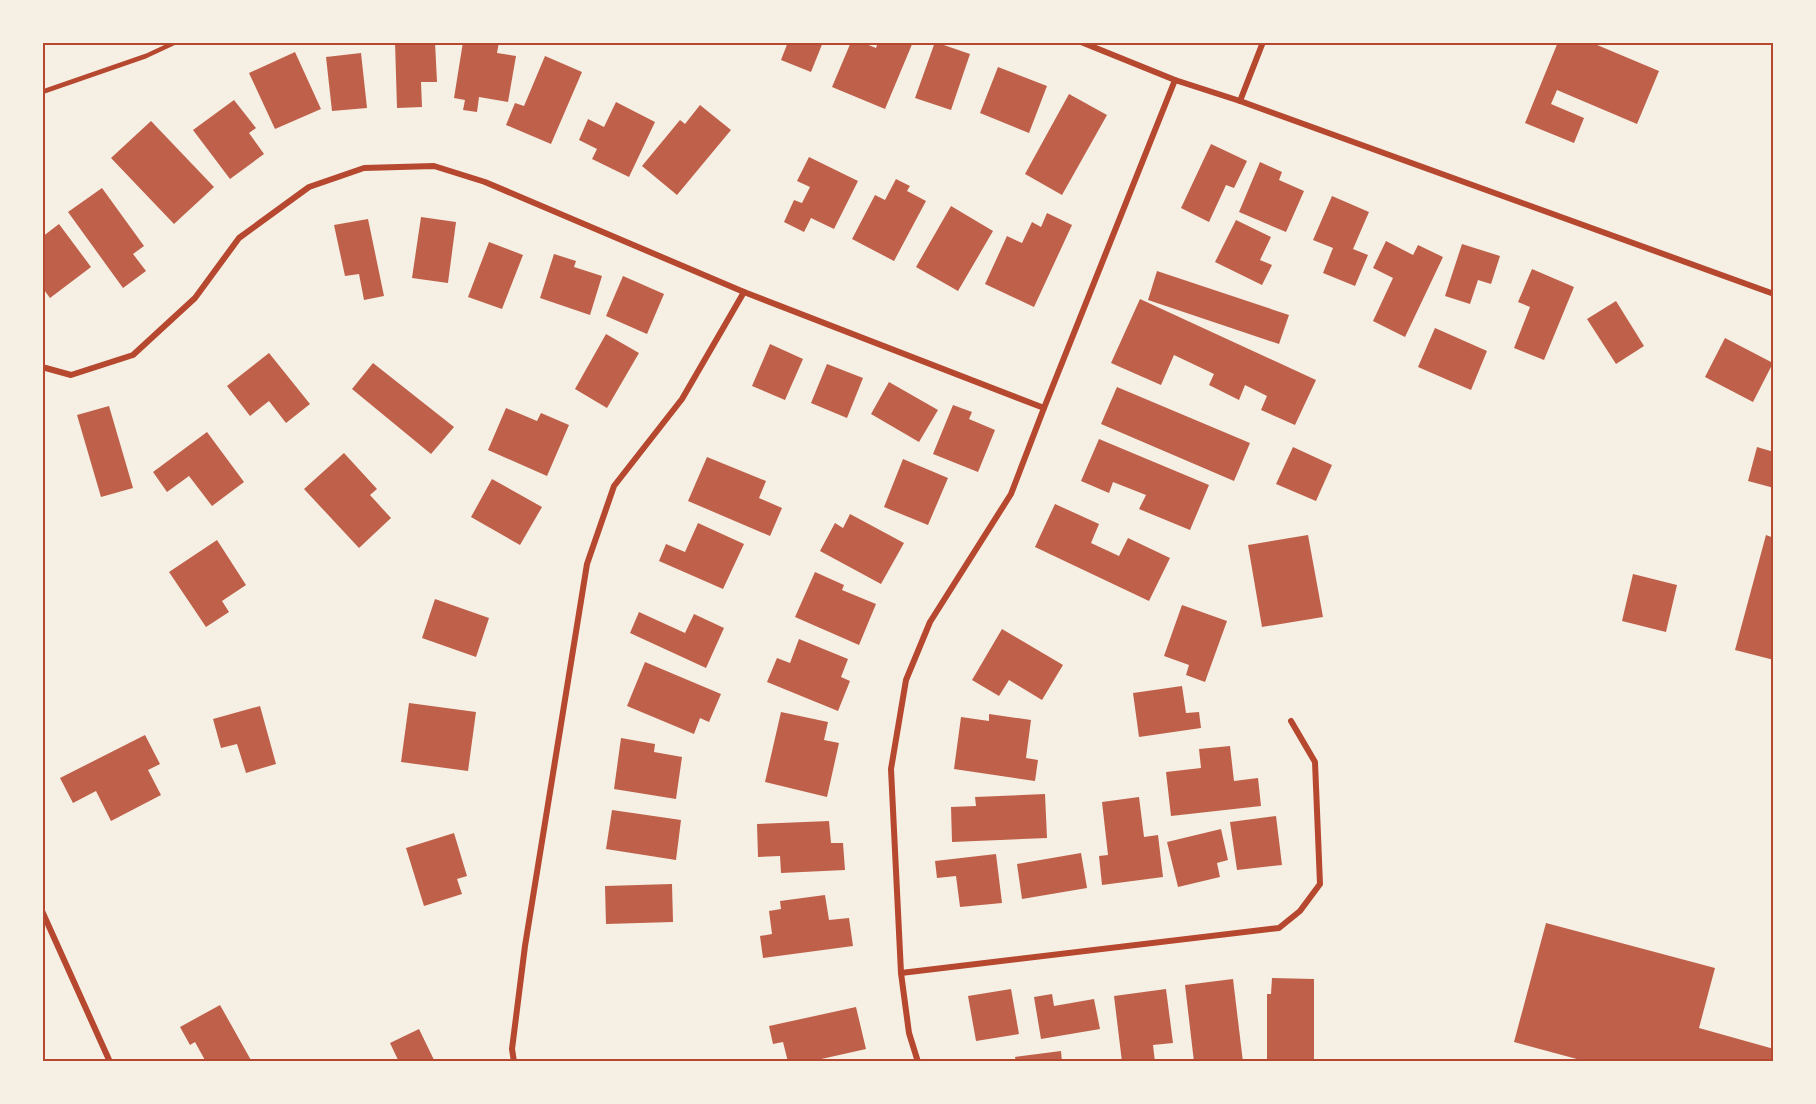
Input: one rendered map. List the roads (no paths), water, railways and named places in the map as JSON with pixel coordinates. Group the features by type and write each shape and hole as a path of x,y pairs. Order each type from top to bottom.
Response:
{"street":[{"path":"1081,42 1175,80 1240,101 1774,294"},
{"path":"1240,101 1263,42"},
{"path":"918,1062 909,1033 901,973 891,769 906,680 930,622 1011,494 1175,80"},
{"path":"42,367 71,375 133,355 195,298 239,238 309,187 364,168 434,166 484,182 744,292 1044,408"},
{"path":"514,1062 512,1049 525,946 587,564 614,486 682,399 744,292"},
{"path":"901,973 1279,928 1300,911 1320,884 1315,762 1291,722"},
{"path":"42,911 110,1062"}],"lane":[{"path":"42,92 146,56 176,42"}]}
